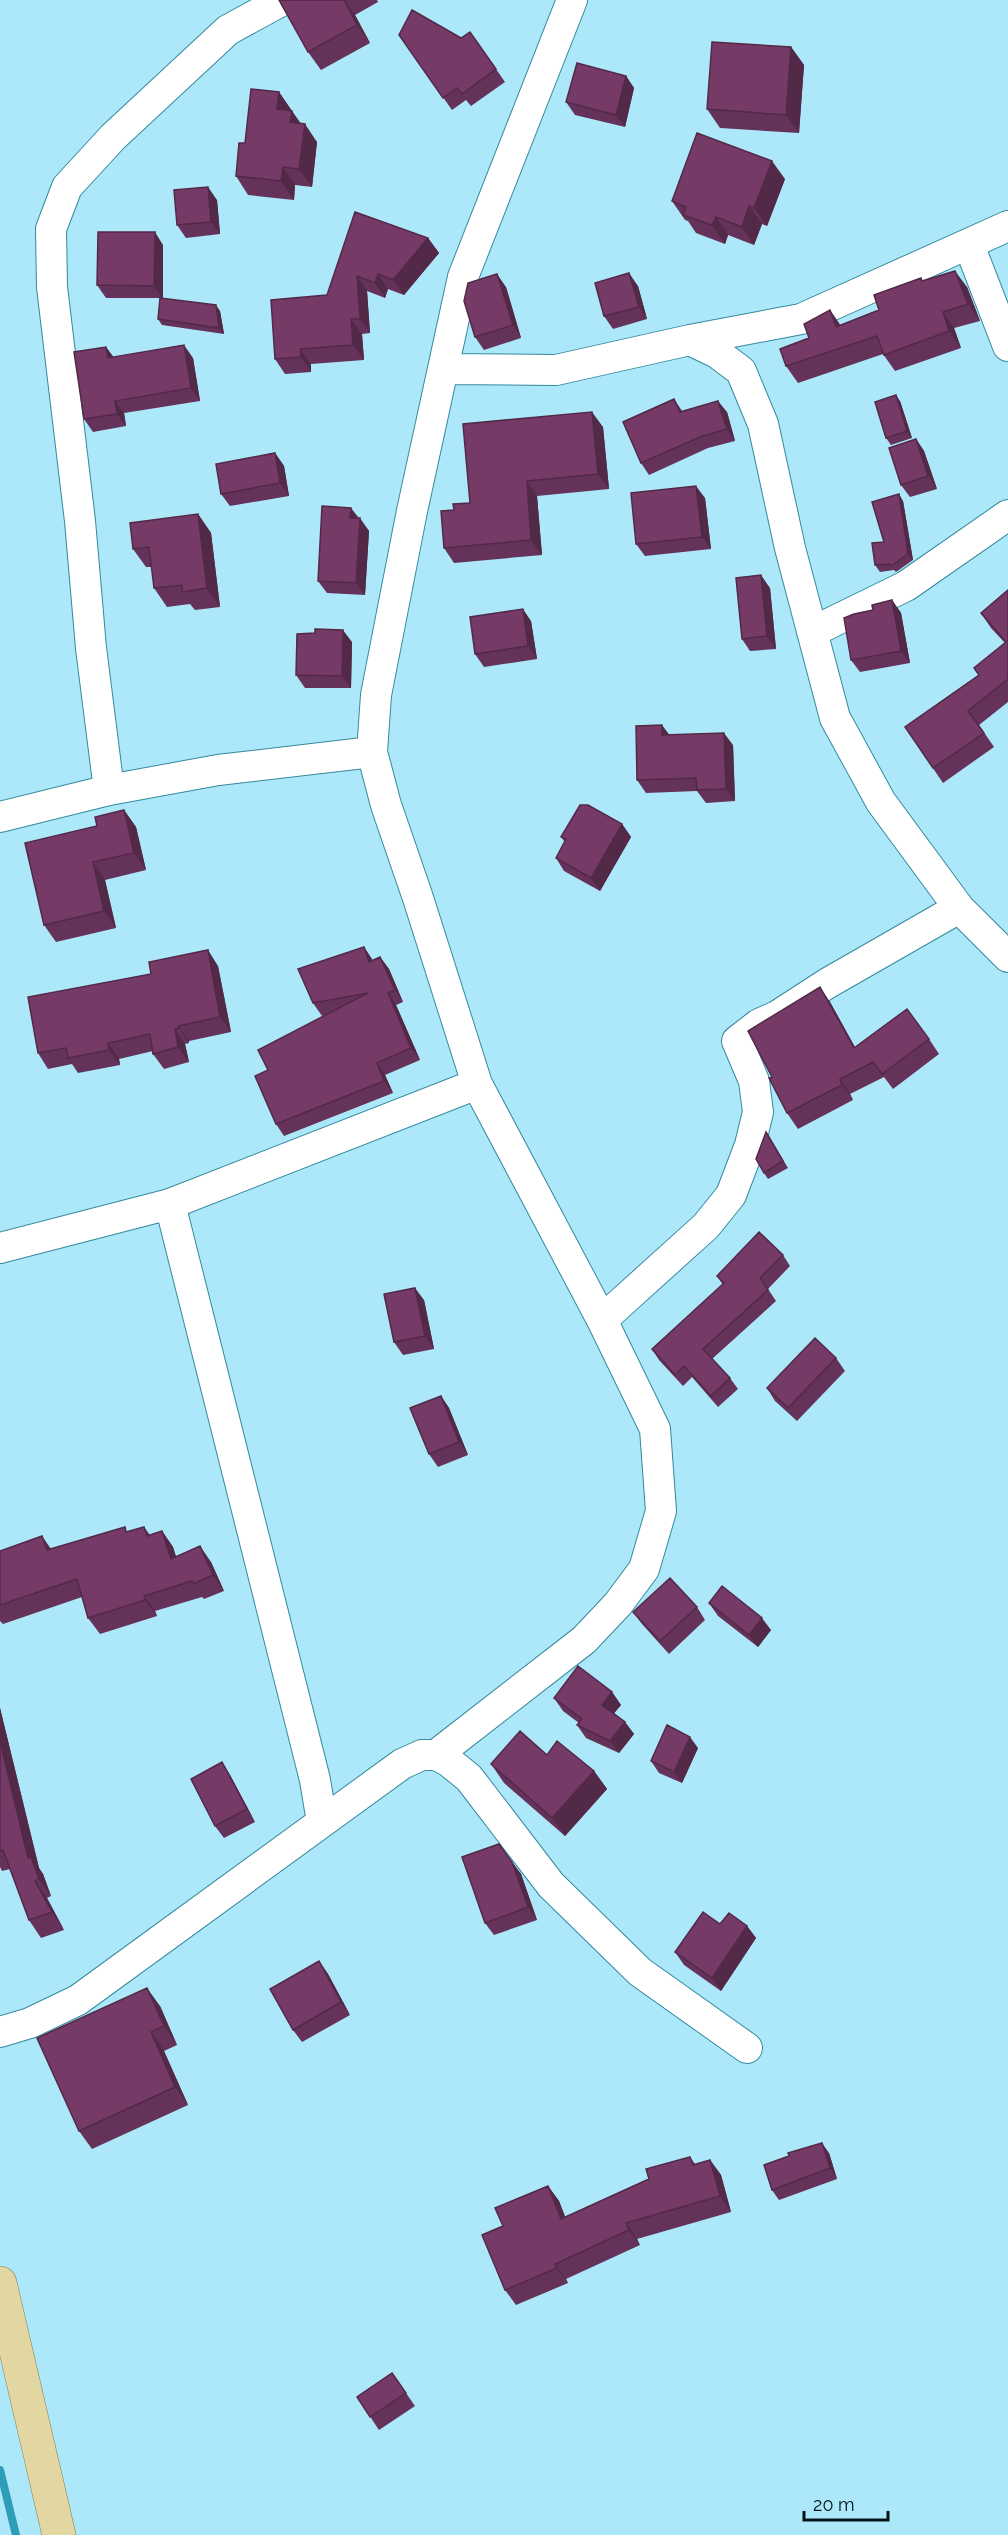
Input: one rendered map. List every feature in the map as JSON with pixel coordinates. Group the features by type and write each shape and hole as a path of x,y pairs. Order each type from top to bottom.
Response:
{"main road":[{"path":"0,2283 59,2535"}],"street":[{"path":"110,790 91,648 80,521 52,287 51,229 67,187 113,137 228,30 283,0"},
{"path":"435,1755 584,1640 618,1604 644,1569 661,1511 655,1429 602,1320 477,1084 386,806 372,752 376,695 412,511 463,276 572,0"},
{"path":"444,369 556,370 690,340 801,319 1008,226"},
{"path":"969,245 1008,346"},
{"path":"690,340 717,353 741,371 763,424 790,548 835,718 881,802 959,908 1008,957"},
{"path":"812,632 906,586 1008,514"},
{"path":"0,817 110,790 218,770 372,752"},
{"path":"602,1320 706,1226 731,1195 750,1145 758,1112 754,1081 737,1041 759,1024 777,1016 828,983 959,908"},
{"path":"0,1248 170,1204 477,1084"},
{"path":"170,1204 315,1780 322,1822"},
{"path":"0,2032 30,2023 78,2000 402,1764 422,1755 435,1755 448,1761 469,1778 551,1885 640,1972 747,2049"},
{"path":"315,1780 331,1790 354,1798"}],"building":[{"path":"279,0 344,0 357,25 308,52"},
{"path":"412,10 461,38 470,32 496,69 462,94 457,88 443,98 399,35"},
{"path":"712,42 791,47 786,115 707,109"},
{"path":"577,63 626,76 616,115 566,102"},
{"path":"251,89 279,92 277,109 292,111 290,122 305,124 299,169 283,167 281,181 236,176 239,143 245,143"},
{"path":"697,133 772,161 754,208 749,206 742,227 716,217 712,225 683,215 686,207 672,201"},
{"path":"208,187 211,222 177,225 174,190"},
{"path":"355,212 428,238 393,280 378,274 375,283 357,276 360,319 351,319 353,345 300,349 301,357 275,359 271,300 327,295"},
{"path":"98,232 155,232 154,286 97,285"},
{"path":"955,271 968,304 943,312 949,331 884,355 877,336 786,366 780,349 809,338 804,324 830,310 836,327 879,310 874,295 921,278 922,281"},
{"path":"629,273 639,307 604,316 595,283"},
{"path":"497,274 513,325 475,337 464,301 468,283"},
{"path":"160,298 216,305 219,328 158,319"},
{"path":"184,345 191,388 115,401 117,414 84,419 74,352 106,347 108,358"},
{"path":"896,395 907,431 886,438 875,402"},
{"path":"674,399 680,412 718,401 727,429 700,437 641,463 623,422"},
{"path":"592,412 598,474 527,481 531,540 444,548 441,511 454,510 453,504 470,503 463,424"},
{"path":"916,439 928,476 901,485 889,448"},
{"path":"275,453 280,483 221,494 216,464"},
{"path":"696,486 702,537 636,544 631,493"},
{"path":"899,494 908,554 891,566 890,564 875,565 872,543 884,542 872,502"},
{"path":"322,506 351,508 350,518 360,518 356,583 318,581"},
{"path":"198,514 207,588 182,592 182,585 154,588 149,547 133,549 130,523"},
{"path":"761,575 767,636 742,639 736,578"},
{"path":"1008,590 1008,679 968,711 984,733 933,768 905,727 979,675 974,668 1006,642 981,613"},
{"path":"892,600 901,651 851,660 844,618 873,610 872,605"},
{"path":"523,609 528,646 475,654 470,617"},
{"path":"315,629 343,630 342,676 296,675 297,634 315,633"},
{"path":"662,725 662,735 724,733 726,789 697,790 696,778 637,780 636,726"},
{"path":"580,805 588,805 622,824 591,878 556,858 566,839 561,837"},
{"path":"124,810 134,853 93,862 104,911 44,925 25,843 97,826 95,817"},
{"path":"364,947 369,962 380,957 395,990 388,993 411,1048 377,1063 384,1081 276,1124 255,1076 268,1070 258,1050 368,993 313,1003 298,969"},
{"path":"208,950 220,1017 178,1026 179,1028 175,1029 178,1047 153,1054 150,1034 108,1043 109,1050 68,1058 66,1048 38,1053 28,997 151,974 149,962"},
{"path":"820,987 854,1048 907,1009 929,1039 882,1074 873,1062 840,1079 842,1085 787,1113 769,1078 772,1077 748,1031"},
{"path":"766,1132 783,1161 764,1173 756,1159"},
{"path":"759,1232 783,1255 760,1278 768,1290 703,1349 730,1378 711,1396 684,1366 675,1375 652,1349 724,1283 717,1276"},
{"path":"415,1288 425,1336 394,1342 384,1294"},
{"path":"815,1338 836,1358 788,1408 767,1388"},
{"path":"441,1396 459,1442 429,1454 410,1408"},
{"path":"125,1527 126,1532 144,1527 147,1536 162,1531 171,1559 200,1546 213,1575 193,1584 192,1581 144,1596 145,1600 88,1618 77,1579 0,1605 0,1551 42,1536 47,1550"},
{"path":"670,1578 697,1607 660,1641 633,1612"},
{"path":"722,1586 762,1618 749,1635 709,1603"},
{"path":"578,1666 612,1692 602,1705 625,1722 610,1741 577,1725 582,1719 554,1698"},
{"path":"667,1725 690,1737 674,1772 651,1761"},
{"path":"520,1731 547,1755 557,1741 594,1771 552,1818 491,1764"},
{"path":"0,1741 28,1858 31,1857 39,1879 35,1881 52,1912 29,1920 3,1850 0,1851"},
{"path":"222,1762 247,1809 215,1826 191,1779"},
{"path":"499,1844 512,1862 528,1907 485,1923 462,1857"},
{"path":"703,1912 720,1924 729,1913 747,1926 712,1978 675,1952"},
{"path":"319,1961 341,2002 293,2030 270,1989"},
{"path":"147,1988 164,2026 151,2032 175,2087 79,2131 37,2038"},
{"path":"822,2143 830,2168 772,2190 764,2165 789,2156 788,2153"},
{"path":"690,2157 693,2165 710,2160 720,2196 626,2223 629,2230 555,2264 557,2268 505,2290 482,2235 503,2226 495,2208 548,2186 561,2219 649,2179 646,2169"},
{"path":"392,2373 406,2393 370,2417 357,2397"}],"waterway":[{"path":"0,2470 16,2535"}]}
